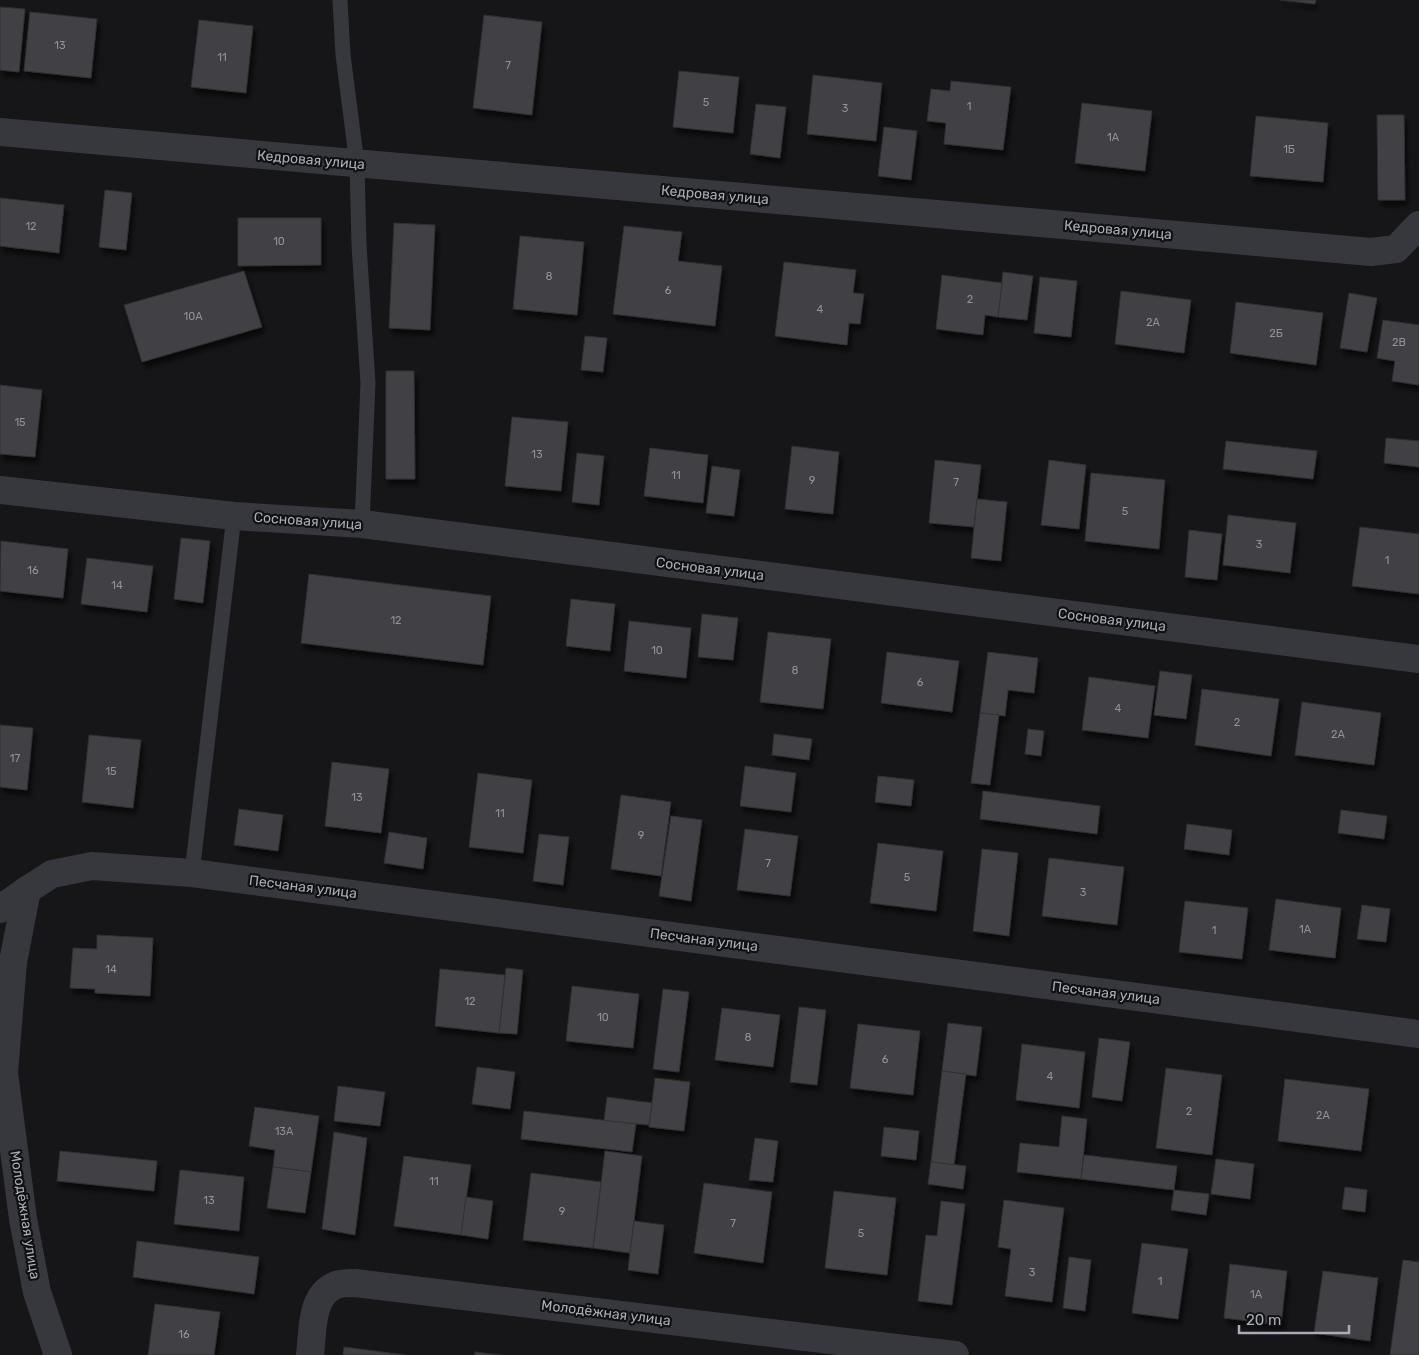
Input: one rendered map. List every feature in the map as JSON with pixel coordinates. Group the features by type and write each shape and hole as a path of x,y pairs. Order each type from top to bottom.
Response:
{"street":[{"name":"Кедровая улица","path":"0,132 1371,252 1396,249 1419,225"},
{"name":"Сосновая улица","path":"0,490 234,516 362,524 1419,659"},
{"name":"Песчаная улица","path":"0,909 52,874 92,866 192,873 1419,1034"},
{"name":"Молодёжная улица","path":"27,890 13,962 2,1071 23,1218 37,1292 58,1355"},
{"name":"Молодёжная улица","path":"310,1355 317,1305 323,1293 336,1285 355,1283 955,1355"}],"lane":[{"path":"340,0 343,55 357,164 359,245 368,383 362,524"},
{"path":"192,873 234,516"}],"building":[{"path":"1280,0 1316,0 1315,4"},
{"path":"0,7 25,9 19,72 0,70"},
{"path":"30,12 97,19 91,78 24,71"},
{"path":"484,15 542,22 532,115 473,108"},
{"path":"199,20 253,26 246,93 191,87"},
{"path":"679,71 739,77 733,133 673,127"},
{"path":"813,75 882,83 876,141 807,134"},
{"path":"951,81 1011,87 1003,150 944,144 946,123 927,121 931,89 950,91"},
{"path":"1082,103 1152,111 1145,171 1075,163"},
{"path":"756,104 786,107 780,158 750,154"},
{"path":"1377,115 1404,115 1405,200 1378,200"},
{"path":"1256,116 1328,123 1323,182 1250,176"},
{"path":"884,127 917,131 911,180 878,176"},
{"path":"105,190 132,193 126,250 99,247"},
{"path":"0,198 64,205 59,253 0,246"},
{"path":"238,218 321,218 321,265 238,266"},
{"path":"394,223 435,225 430,330 389,328"},
{"path":"624,226 682,232 678,261 722,266 715,326 613,314"},
{"path":"520,236 584,242 577,315 513,309"},
{"path":"784,262 856,270 853,293 864,294 860,324 849,323 847,345 775,336"},
{"path":"244,271 262,327 142,362 124,305"},
{"path":"1003,272 1033,276 1027,320 998,317"},
{"path":"942,275 1002,283 998,317 985,315 983,335 936,329"},
{"path":"1040,277 1077,281 1071,337 1034,333"},
{"path":"1121,291 1191,300 1184,353 1115,344"},
{"path":"1349,293 1377,298 1367,352 1340,348"},
{"path":"1236,302 1323,313 1316,365 1230,353"},
{"path":"1383,320 1419,325 1419,385 1392,381 1395,361 1377,358"},
{"path":"585,336 607,338 603,372 581,370"},
{"path":"386,371 414,371 415,479 386,479"},
{"path":"0,385 42,390 35,457 0,454"},
{"path":"512,417 568,422 561,491 505,486"},
{"path":"1386,438 1419,441 1419,467 1384,463"},
{"path":"1226,441 1317,451 1313,479 1223,469"},
{"path":"792,446 839,452 833,514 785,509"},
{"path":"650,448 708,455 703,503 644,496"},
{"path":"577,453 604,456 599,505 572,502"},
{"path":"935,460 981,465 974,527 929,523"},
{"path":"1049,460 1086,465 1079,529 1041,525"},
{"path":"712,466 740,470 734,516 706,513"},
{"path":"1091,473 1165,480 1159,549 1085,541"},
{"path":"977,499 1007,502 1001,561 971,558"},
{"path":"1228,515 1296,523 1290,573 1223,565"},
{"path":"1360,527 1419,534 1419,594 1352,586"},
{"path":"1189,530 1222,534 1217,580 1185,577"},
{"path":"181,538 210,541 203,603 174,599"},
{"path":"1,541 68,549 63,598 0,591"},
{"path":"87,558 153,566 147,612 81,604"},
{"path":"309,574 491,596 483,665 301,643"},
{"path":"571,599 615,604 610,651 566,646"},
{"path":"702,614 738,618 733,660 698,657"},
{"path":"629,621 691,628 686,678 624,671"},
{"path":"768,632 831,639 823,709 760,702"},
{"path":"887,652 959,661 952,712 881,703"},
{"path":"988,652 1038,658 1034,693 1008,690 1005,716 980,713"},
{"path":"1160,671 1192,675 1186,719 1154,715"},
{"path":"1089,677 1155,686 1148,738 1082,730"},
{"path":"1202,689 1279,699 1271,756 1195,745"},
{"path":"1302,702 1381,713 1374,765 1295,755"},
{"path":"980,713 999,715 990,785 971,783"},
{"path":"0,725 33,728 27,790 0,787"},
{"path":"1028,729 1044,731 1041,756 1025,754"},
{"path":"774,734 812,739 809,760 772,755"},
{"path":"89,735 141,740 133,808 82,802"},
{"path":"332,762 389,769 381,833 325,826"},
{"path":"745,766 796,773 791,812 740,806"},
{"path":"478,773 532,780 523,853 469,847"},
{"path":"878,776 914,780 911,806 875,802"},
{"path":"983,791 1100,806 1097,834 980,819"},
{"path":"621,795 671,802 661,876 611,869"},
{"path":"239,809 283,815 278,851 234,845"},
{"path":"1341,810 1387,816 1384,839 1338,833"},
{"path":"671,816 702,820 691,901 659,896"},
{"path":"1187,824 1232,830 1229,855 1184,849"},
{"path":"745,829 798,836 790,896 737,890"},
{"path":"389,832 427,838 423,869 384,863"},
{"path":"539,834 569,837 563,885 533,881"},
{"path":"878,843 943,851 936,911 870,903"},
{"path":"982,849 1018,853 1009,936 973,931"},
{"path":"1049,858 1124,867 1117,925 1042,916"},
{"path":"1276,899 1341,908 1335,958 1269,950"},
{"path":"1185,901 1248,908 1242,959 1179,952"},
{"path":"1362,905 1390,909 1386,942 1357,939"},
{"path":"97,935 153,938 150,996 95,993 95,989 70,988 73,948 97,949"},
{"path":"506,968 523,970 517,1034 499,1033"},
{"path":"440,969 505,975 499,1033 435,1026"},
{"path":"572,986 639,994 633,1048 566,1041"},
{"path":"663,989 689,992 679,1072 653,1069"},
{"path":"799,1007 826,1010 817,1085 790,1082"},
{"path":"722,1008 780,1015 773,1067 715,1060"},
{"path":"948,1023 982,1027 976,1076 942,1071"},
{"path":"858,1024 920,1031 913,1095 850,1088"},
{"path":"1099,1038 1130,1042 1122,1101 1092,1097"},
{"path":"1022,1044 1085,1052 1079,1108 1016,1100"},
{"path":"477,1067 515,1072 510,1109 472,1104"},
{"path":"1166,1068 1222,1075 1212,1155 1156,1148"},
{"path":"942,1071 966,1074 954,1165 931,1162"},
{"path":"655,1078 690,1082 684,1131 649,1127"},
{"path":"1285,1079 1369,1089 1361,1151 1278,1141"},
{"path":"338,1086 385,1092 380,1126 334,1121"},
{"path":"607,1097 652,1103 649,1125 604,1121"},
{"path":"255,1107 319,1116 311,1172 273,1167 275,1150 249,1146"},
{"path":"524,1111 636,1124 632,1152 521,1139"},
{"path":"1062,1116 1087,1119 1081,1179 1017,1172 1020,1143 1059,1147"},
{"path":"884,1127 919,1131 916,1160 881,1156"},
{"path":"334,1132 367,1138 355,1235 322,1229"},
{"path":"755,1138 778,1141 773,1182 749,1180"},
{"path":"60,1151 157,1161 154,1191 57,1181"},
{"path":"605,1151 642,1156 630,1253 593,1248"},
{"path":"1084,1155 1177,1166 1174,1190 1081,1179"},
{"path":"404,1156 471,1165 461,1235 394,1226"},
{"path":"1216,1159 1254,1164 1250,1199 1211,1194"},
{"path":"931,1162 966,1166 963,1189 928,1184"},
{"path":"273,1167 311,1172 305,1213 267,1208"},
{"path":"180,1170 244,1177 239,1231 174,1224"},
{"path":"531,1173 601,1182 593,1248 523,1240"},
{"path":"704,1183 772,1192 763,1263 694,1253"},
{"path":"1345,1187 1367,1190 1365,1212 1342,1209"},
{"path":"1174,1190 1209,1194 1206,1215 1171,1210"},
{"path":"834,1191 896,1198 887,1275 825,1268"},
{"path":"466,1197 493,1201 488,1239 461,1235"},
{"path":"1004,1200 1064,1208 1052,1302 1005,1296 1011,1249 998,1247"},
{"path":"941,1201 965,1204 952,1305 918,1301 926,1235 937,1236"},
{"path":"634,1221 664,1225 658,1274 628,1270"},
{"path":"137,1241 259,1257 254,1294 133,1277"},
{"path":"1142,1243 1188,1249 1178,1319 1132,1313"},
{"path":"1069,1257 1091,1260 1085,1311 1063,1308"},
{"path":"1403,1260 1419,1262 1419,1355 1390,1355"},
{"path":"1230,1264 1287,1271 1281,1325 1224,1318"},
{"path":"1323,1271 1378,1278 1370,1341 1314,1333"},
{"path":"155,1304 220,1312 214,1355 148,1355"},
{"path":"344,1347 405,1355 343,1355"},
{"path":"475,1352 501,1355 475,1355"}]}
